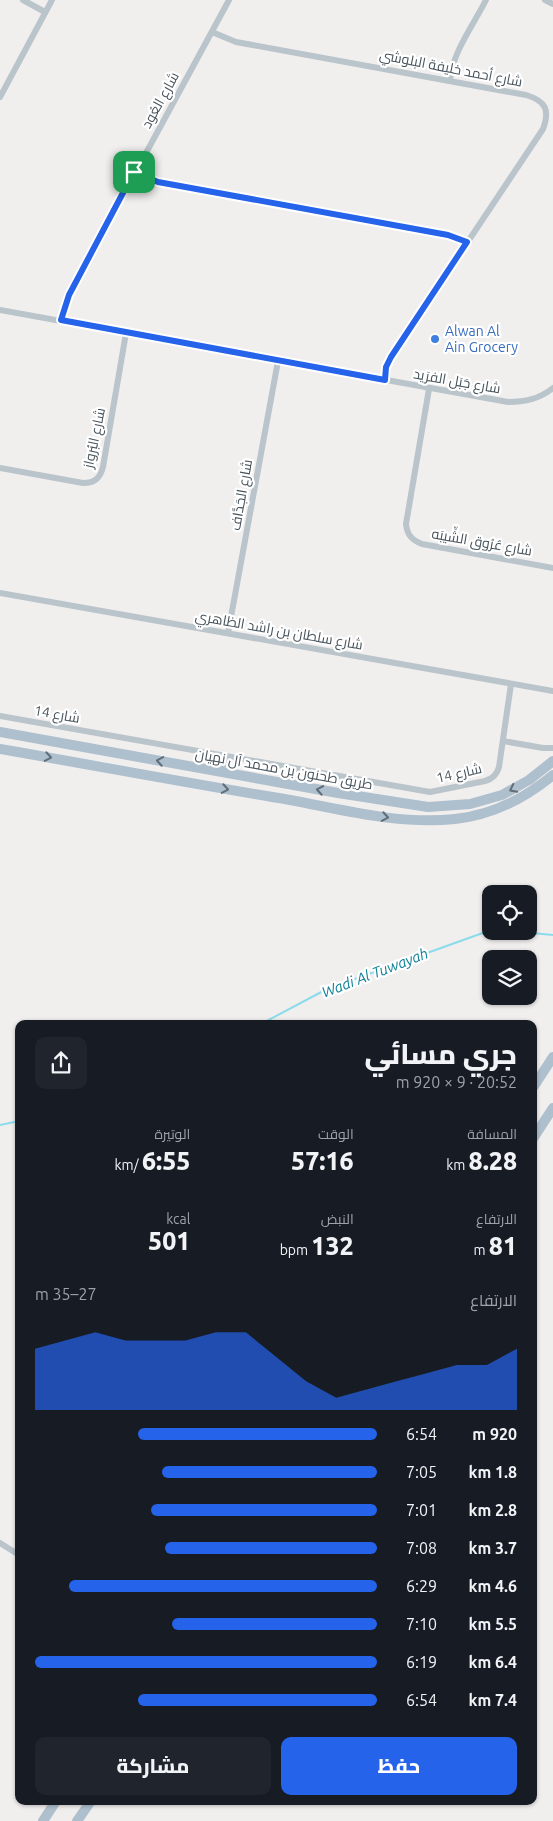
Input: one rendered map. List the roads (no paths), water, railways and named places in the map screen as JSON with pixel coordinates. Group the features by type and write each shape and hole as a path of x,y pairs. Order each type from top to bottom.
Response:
{"main road":[{"name":"طريق طحنون بن محمد آل نهيان","path":"0,732 217,771 246,768 338,793 417,806 449,806 491,799 529,780 553,761"},
{"path":"0,749 402,820 442,820 469,817 494,810 526,795 553,775"},
{"path":"247,793 276,793 328,802 334,800 338,793"},
{"path":"537,1081 553,1057"},
{"path":"537,1132 553,1108"},
{"path":"43,1821 53,1805"},
{"path":"77,1821 87,1805"}],"street":[{"path":"23,0 46,12"},
{"path":"0,97 52,0"},
{"name":"شارع العُود","path":"61,320 69,295 228,0"},
{"path":"450,80 451,68 456,56 486,0"},
{"path":"545,0 553,4"},
{"name":"شارع أحمد خليفة البلوشي","path":"212,32 236,42 450,80 536,98 546,110 547,118 543,128 391,357 386,367 385,380"},
{"path":"134,172 158,182 438,233 453,236 467,242"},
{"name":"شارع جَبَل الفرَيد","path":"0,310 508,402 531,400 542,396 553,388"},
{"name":"شارع البُرواز","path":"0,468 83,484 97,480 103,467 126,333"},
{"name":"شارع الجَدَّاف","path":"228,633 278,361"},
{"name":"شارع عُرُوق الشِّيبَه","path":"429,389 406,524 410,537 415,542 422,544 553,568"},
{"name":"شارع سلطان بن راشد الظاهري","path":"0,593 553,691"},
{"name":"شارع 14","path":"0,716 228,757 246,768 430,792 485,782 492,779 498,771 511,684"},
{"path":"503,741 542,748 553,748"},
{"path":"217,771 224,765 228,757"},
{"path":"0,1543 15,1552"}],"waterway":[{"name":"Wadi Al Tuwayah","path":"269,1020 327,989 482,933"},
{"name":"Wadi Al Tuwayah","path":"537,934 553,935"},
{"name":"Wadi Al Tuwayah","path":"0,1125 15,1122"}],"place":[{"name":"Alwan Al Ain Grocery","path":"435,339"}]}
